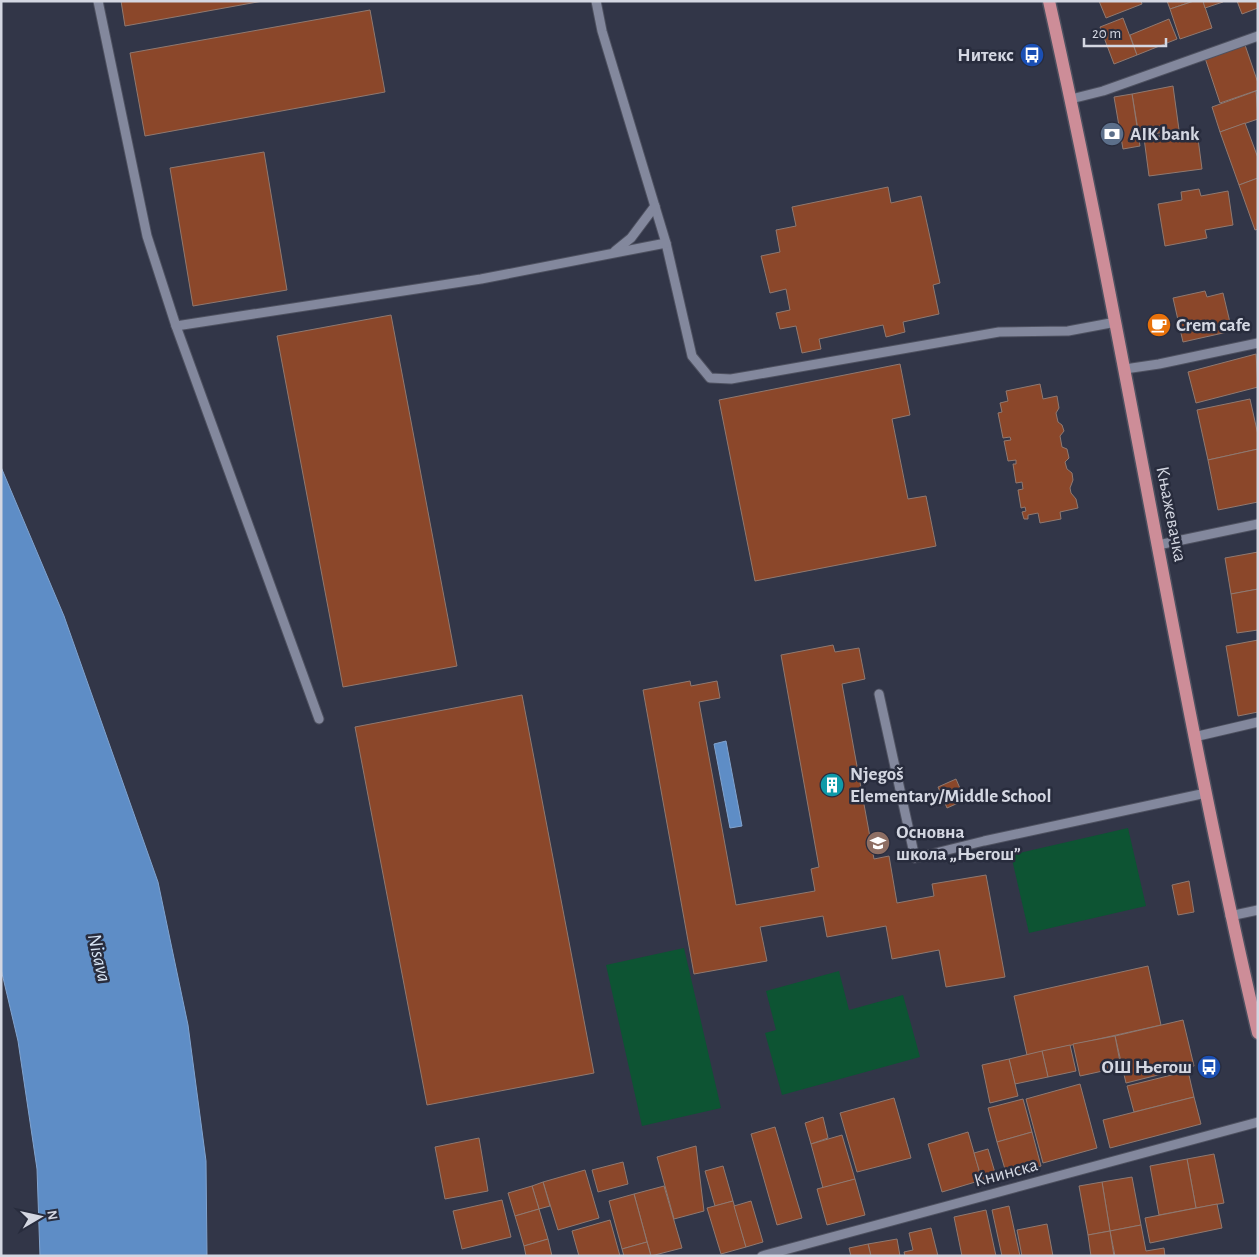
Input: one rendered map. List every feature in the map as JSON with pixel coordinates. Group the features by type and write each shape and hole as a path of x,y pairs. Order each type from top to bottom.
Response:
{"main road":[{"name":"Књажевачка","path":"1048,1 1071,99 1116,322 1194,737 1230,916 1258,1033"}],"street":[{"path":"98,1 146,236 176,326 320,719"},
{"path":"596,1 602,31 666,243 692,356 710,378 731,379 999,332 1068,332 1116,322"},
{"path":"1071,99 1103,91 1258,36"},
{"path":"613,253 631,238 655,206"},
{"path":"176,326 481,278 666,243"},
{"path":"1125,369 1258,343"},
{"path":"1158,545 1258,524"},
{"path":"879,694 915,858 984,840 1206,793"},
{"path":"1194,737 1258,722"},
{"path":"1230,916 1258,910"},
{"name":"Книнска","path":"762,1256 1258,1122"}],"green space":[{"path":"1128,828 1146,906 1029,933 1011,855"},
{"path":"684,948 721,1108 642,1126 606,965"},
{"path":"839,971 849,1010 903,995 920,1057 782,1095 765,1033 776,1030 766,991"}],"water":[{"name":"Nisava","path":"1,467 64,616 158,882 188,1025 206,1161 207,1256 40,1256 37,1169 18,1041 1,969"},
{"path":"726,741 742,826 730,828 714,744"}],"building":[{"path":"121,1 263,1 125,26"},
{"path":"1099,1 1141,1 1142,4 1106,18"},
{"path":"1167,1 1194,1 1170,9"},
{"path":"1194,1 1203,1 1212,28 1180,39 1170,9"},
{"path":"1203,1 1223,1 1223,2 1205,8"},
{"path":"1237,1 1258,1 1258,8 1242,14"},
{"path":"370,10 385,92 145,136 130,53"},
{"path":"1123,18 1137,55 1114,64 1100,27"},
{"path":"1169,19 1177,39 1137,55 1130,35"},
{"path":"1245,45 1258,83 1258,90 1220,103 1205,58"},
{"path":"1173,86 1179,130 1139,136 1132,94"},
{"path":"1256,91 1258,119 1220,132 1212,107"},
{"path":"1132,94 1140,146 1123,149 1114,97"},
{"path":"1245,123 1258,158 1258,178 1239,185 1220,132"},
{"path":"1197,131 1202,169 1149,176 1144,138"},
{"path":"264,152 287,290 193,306 170,168"},
{"path":"1258,178 1258,229 1255,230 1239,185"},
{"path":"888,187 891,203 921,196 940,283 933,285 939,314 903,322 905,332 886,337 883,325 819,339 821,349 802,353 796,326 780,329 776,313 790,310 786,289 770,293 761,256 780,252 776,230 796,226 792,207"},
{"path":"1199,189 1201,196 1228,191 1233,225 1205,230 1207,238 1165,246 1158,204 1182,200 1181,192"},
{"path":"1205,291 1207,297 1223,293 1232,331 1183,342 1173,298"},
{"path":"391,315 457,666 343,687 277,336"},
{"path":"1256,354 1258,387 1196,403 1188,372"},
{"path":"900,364 910,415 892,419 908,499 926,496 936,546 755,581 719,400"},
{"path":"1040,384 1043,399 1057,396 1059,408 1056,413 1058,422 1062,425 1064,431 1060,436 1062,447 1067,449 1069,458 1065,462 1067,469 1072,473 1073,480 1070,488 1078,508 1060,512 1061,519 1040,523 1038,513 1028,515 1028,519 1024,519 1022,512 1026,511 1025,507 1021,508 1018,490 1023,489 1022,482 1016,483 1013,464 1016,464 1016,460 1008,461 1004,441 1011,440 1010,437 1003,438 998,413 1002,412 1000,403 1008,401 1006,391"},
{"path":"1250,399 1258,435 1258,449 1208,460 1197,410"},
{"path":"1258,449 1258,502 1218,510 1208,460"},
{"path":"1258,552 1258,589 1231,594 1225,558"},
{"path":"1258,589 1258,630 1237,633 1231,594"},
{"path":"1258,640 1258,712 1238,716 1226,646"},
{"name":"Njegoš Elementary/Middle School","path":"833,645 835,652 859,648 865,679 842,684 874,859 889,856 897,903 934,896 932,884 986,875 1005,977 946,987 939,950 892,959 886,926 827,937 823,916 760,927 767,961 694,974 643,690 690,681 691,686 717,681 720,698 699,702 736,905 815,891 811,869 819,867 781,655"},
{"path":"522,695 594,1073 427,1105 355,727"},
{"path":"956,779 965,800 947,808 938,787"},
{"path":"1189,881 1194,912 1178,915 1172,885"},
{"path":"1148,966 1161,1025 1027,1055 1014,996"},
{"path":"1183,1020 1194,1066 1126,1083 1115,1036"},
{"path":"1115,1036 1121,1067 1080,1076 1073,1044"},
{"path":"1070,1045 1076,1071 1048,1077 1042,1051"},
{"path":"1042,1051 1048,1077 1015,1084 1009,1059"},
{"path":"1009,1059 1018,1096 990,1103 982,1065"},
{"path":"1188,1071 1194,1097 1134,1112 1127,1086"},
{"path":"1080,1084 1097,1148 1043,1163 1026,1099"},
{"path":"1194,1097 1201,1124 1110,1148 1103,1120"},
{"path":"894,1098 911,1158 857,1172 840,1113"},
{"path":"1023,1099 1032,1132 997,1142 988,1108"},
{"path":"823,1117 828,1138 811,1144 805,1123"},
{"path":"775,1127 802,1218 777,1225 751,1134"},
{"path":"968,1132 982,1180 942,1192 928,1144"},
{"path":"1032,1132 1041,1166 1007,1176 997,1142"},
{"path":"842,1135 855,1179 823,1188 811,1144"},
{"path":"479,1138 488,1191 445,1199 435,1147"},
{"path":"696,1146 704,1211 674,1219 657,1157"},
{"path":"988,1149 996,1176 982,1180 974,1153"},
{"path":"1214,1154 1224,1203 1196,1208 1187,1159"},
{"path":"1187,1159 1196,1208 1159,1215 1150,1166"},
{"path":"623,1162 628,1184 598,1192 592,1170"},
{"path":"723,1166 733,1201 715,1206 705,1171"},
{"path":"585,1170 599,1218 558,1230 543,1182"},
{"path":"1132,1177 1141,1225 1110,1231 1102,1182"},
{"path":"855,1179 865,1215 827,1225 817,1189"},
{"path":"543,1182 550,1206 539,1209 532,1186"},
{"path":"1102,1182 1110,1231 1088,1235 1079,1186"},
{"path":"532,1186 539,1209 515,1216 508,1193"},
{"path":"664,1186 682,1248 651,1256 634,1194"},
{"path":"634,1194 647,1242 622,1249 609,1201"},
{"path":"502,1200 511,1237 462,1249 453,1211"},
{"path":"733,1201 746,1247 721,1254 707,1208"},
{"path":"751,1201 763,1242 746,1247 734,1206"},
{"path":"1217,1204 1222,1228 1150,1243 1145,1218"},
{"path":"1009,1206 1020,1256 1002,1256 992,1210"},
{"path":"539,1209 548,1239 524,1246 515,1216"},
{"path":"986,1210 996,1256 962,1256 954,1217"},
{"path":"610,1220 620,1256 579,1256 572,1231"},
{"path":"1047,1224 1053,1256 1022,1256 1017,1230"},
{"path":"1141,1225 1146,1251 1164,1248 1165,1256 1115,1256 1110,1231"},
{"path":"931,1228 938,1256 905,1256 904,1252 913,1250 909,1233"},
{"path":"1110,1231 1114,1256 1091,1256 1088,1235"},
{"path":"548,1239 552,1256 526,1256 524,1246"},
{"path":"897,1239 900,1256 871,1256 868,1244"},
{"path":"647,1242 651,1256 624,1256 622,1249"},
{"path":"868,1244 871,1256 851,1256 849,1248"}],"place":[{"name":"Нитекс","path":"1032,55"},
{"name":"AIK bank","path":"1112,134"},
{"name":"Crem cafe","path":"1159,325"},
{"name":"Njegoš Elementary/Middle School","path":"832,785"},
{"name":"Основна школа „Његош”","path":"878,843"},
{"name":"ОШ Његош","path":"1209,1067"}]}
